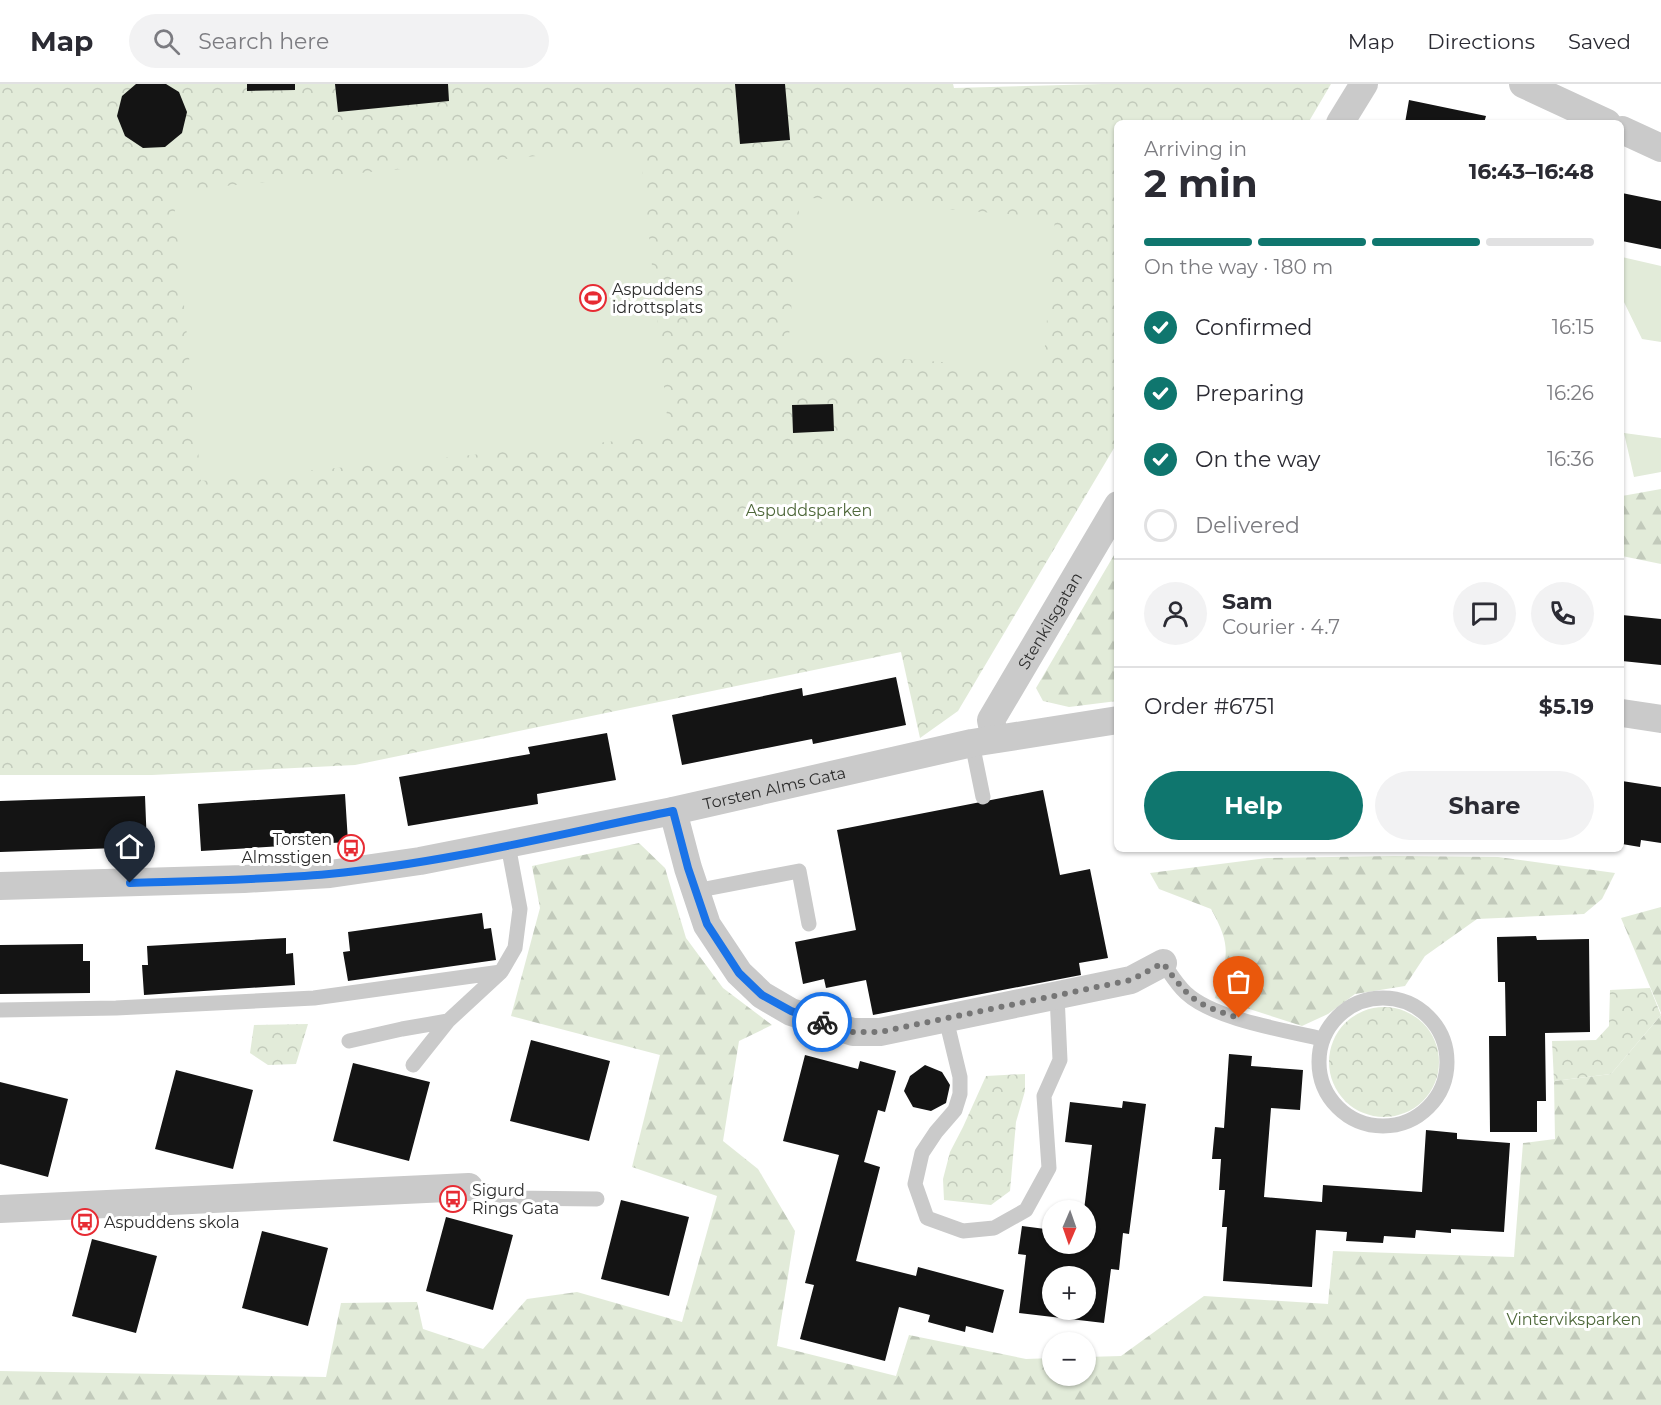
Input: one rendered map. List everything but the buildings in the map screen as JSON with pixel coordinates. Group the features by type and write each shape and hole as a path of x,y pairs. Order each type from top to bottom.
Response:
{"street":[{"path":"1342,120 1364,84"},
{"path":"1523,84 1601,120"},
{"path":"1624,131 1661,148"},
{"name":"Stenkilsgatan","path":"983,741 991,720 1114,512"},
{"path":"1624,713 1661,719"},
{"name":"Torsten Alms Gata","path":"0,886 244,879 330,874 420,861 673,811 983,741 1114,721"},
{"path":"673,811 695,891 707,924 739,973 762,995 791,1011 853,1032 880,1032 1131,980 1163,963"},
{"path":"0,1209 469,1187"}],"lane":[{"path":"983,741 983,797"},
{"path":"413,1065 448,1021 501,972 515,948 520,909 508,845"},
{"path":"695,891 799,871 809,924"},
{"path":"1163,963 1185,993 1207,1008 1255,1023 1322,1038"},
{"path":"0,1010 116,1008 314,998 501,972"},
{"path":"946,1019 960,1077 960,1094 955,1110 936,1131 922,1153 915,1184 927,1218 963,1231 994,1228 1026,1210 1048,1168 1044,1096 1060,1060 1057,995"},
{"path":"1381,997 1406,1001 1425,1012 1439,1029 1447,1049 1447,1071 1441,1092 1427,1109 1409,1121 1388,1126 1366,1125 1347,1116 1330,1101 1320,1081 1317,1060 1322,1038 1335,1017 1356,1002 1381,997"},
{"path":"349,1041 448,1021"},
{"path":"469,1187 511,1198 597,1199"}],"green space":[{"name":"Aspuddsparken","path":"0,84 953,84 954,88 1102,84 1331,84 1310,120 1114,120 1114,448 958,711 920,738 901,652 355,765 152,775 0,775","holes":["640,146 669,436 201,481 173,191","800,197 1055,218 1043,370 788,350"]},
{"name":"Aspuddens idrottsplats","path":"91,84 1114,190 1114,407 133,578"},
{"path":"1624,257 1661,266 1661,342 1642,339 1624,302"},
{"path":"1624,433 1661,438 1661,472 1634,477"},
{"path":"1661,489 1661,564 1624,556 1624,496"},
{"path":"1114,555 1114,701 1069,707 1043,701 1036,688"},
{"name":"Vinterviksparken","path":"639,843 665,868 686,938 723,988 772,1025 739,1041 723,1141 758,1169 795,1231 777,1346 896,1376 909,1335 1026,1359 1042,1358 1042,1386 1096,1386 1096,1357 1121,1356 1204,1296 1328,1304 1333,1251 1514,1257 1523,1143 1555,1139 1554,1081 1611,1074 1661,1015 1661,1405 0,1405 0,1371 326,1377 341,1303 417,1302 423,1329 483,1349 527,1299 577,1292 682,1322 717,1196 632,1167 660,1055 511,1016 540,908 532,866"},
{"path":"1498,857 1615,873 1602,899 1584,914 1477,919 1425,956 1405,986 1355,994 1328,1014 1302,1026 1215,998 1226,953 1223,934 1218,922 1211,909 1159,889 1150,873 1267,858"},
{"path":"1661,907 1661,1013 1621,918"},
{"path":"1650,988 1661,1015 1611,1074 1554,1081 1552,1041 1596,1040 1609,1026 1610,990"},
{"path":"1384,1007 1405,1011 1423,1023 1435,1041 1439,1062 1435,1083 1423,1101 1405,1113 1384,1117 1363,1113 1345,1101 1333,1083 1329,1062 1333,1041 1345,1023 1363,1011"},
{"path":"308,1024 296,1064 268,1065 250,1053 254,1025"},
{"path":"1025,1074 1025,1091 1016,1122 1010,1191 991,1205 944,1200 943,1179 950,1152 986,1076"}],"way so far":[{"path":"822,1022 853,1032 880,1032 1131,980 1163,963 1185,993 1207,1008 1239,1018"}],"place":[{"name":"Aspuddens idrottsplats","path":"593,298"},
{"name":"Torsten Almsstigen","path":"351,848"},
{"name":"Sigurd Rings Gata","path":"453,1199"},
{"name":"Aspuddens skola","path":"85,1222"}],"route":[{"path":"130,883 330,874 508,845 673,811 688,868 707,924 739,973 762,995 791,1011 822,1022"}]}
